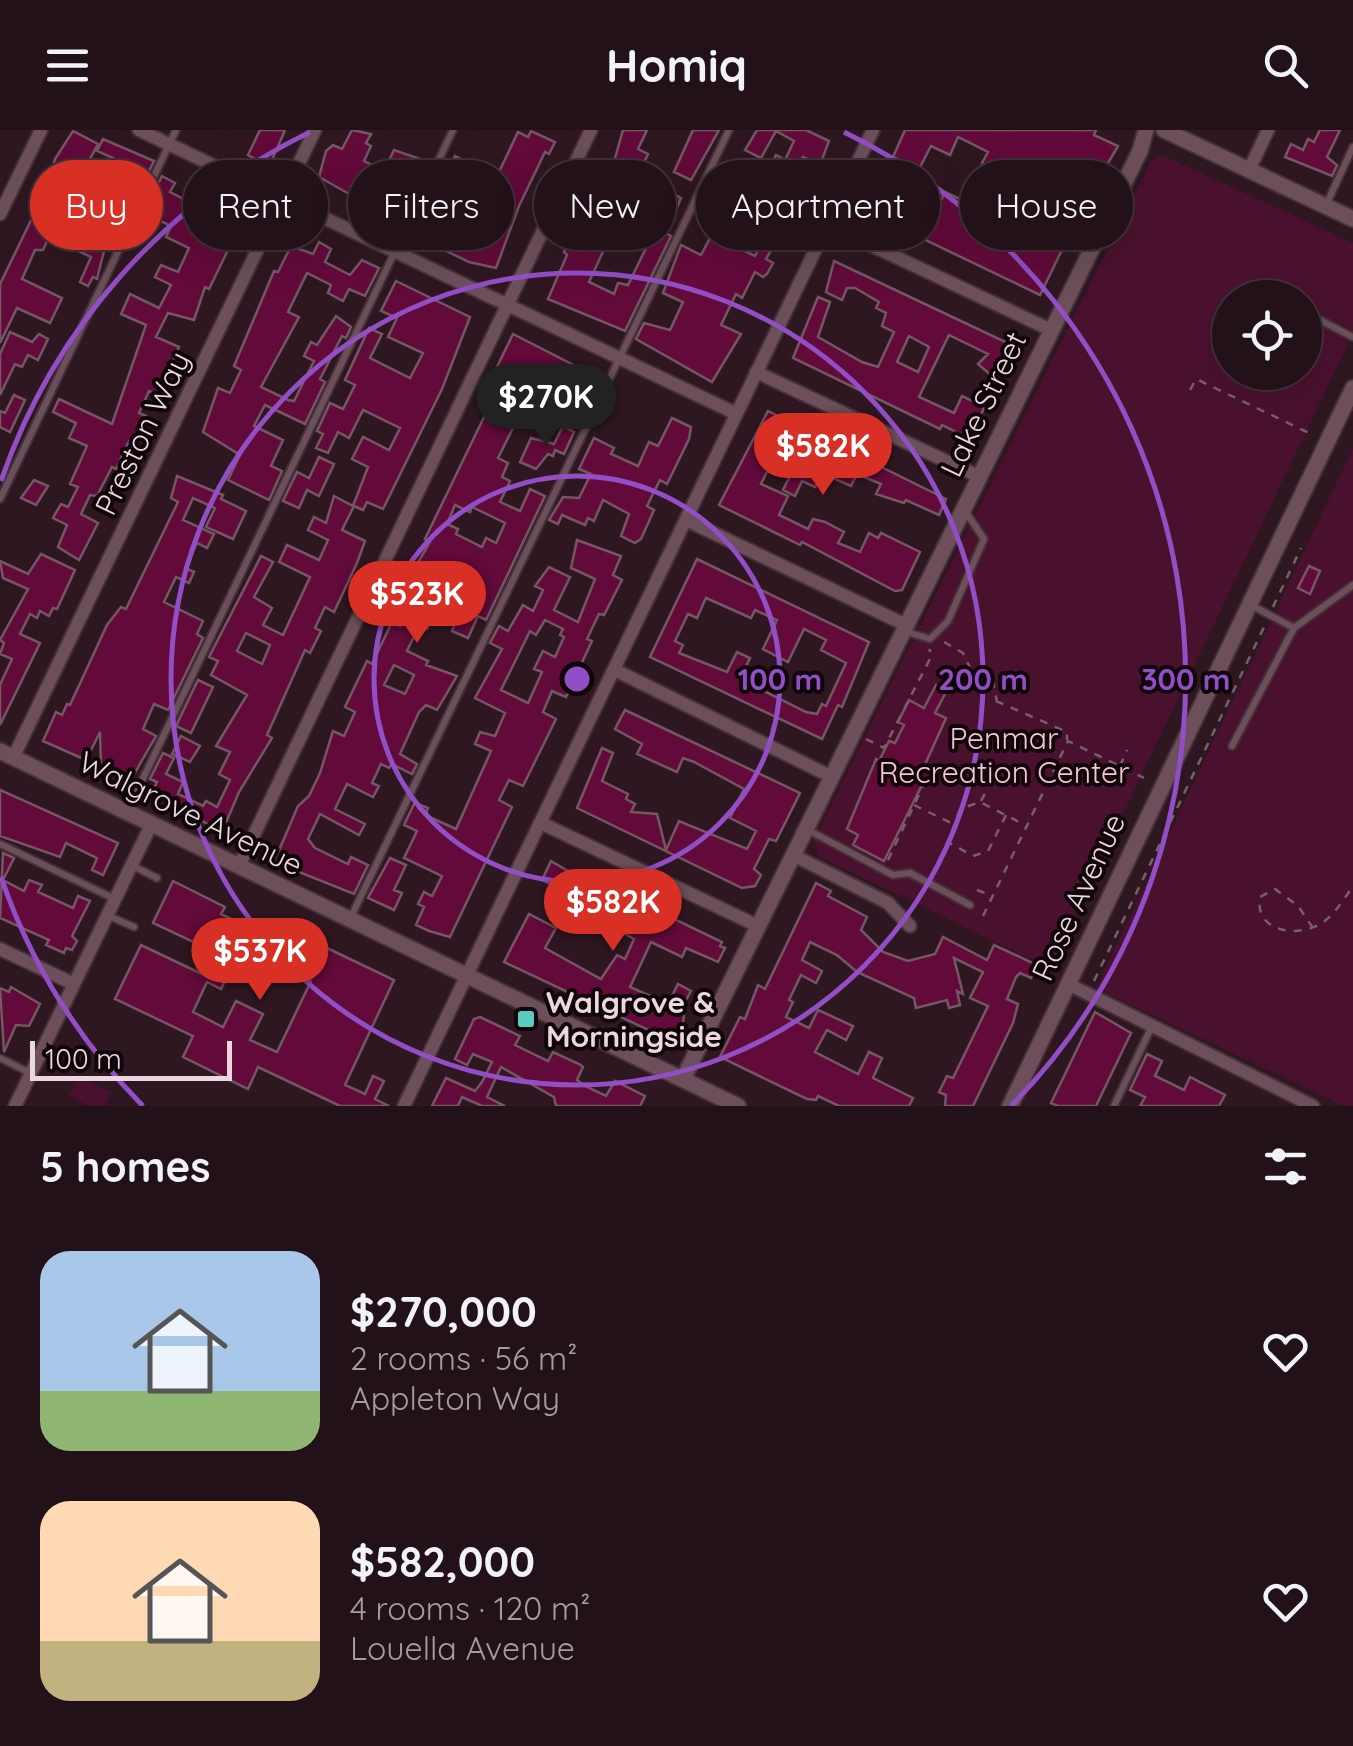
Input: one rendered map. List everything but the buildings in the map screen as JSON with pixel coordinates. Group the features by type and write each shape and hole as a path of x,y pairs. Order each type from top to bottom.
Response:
{"street":[{"path":"0,214 41,130"},
{"path":"139,130 202,160"},
{"name":"Preston Way","path":"300,160 315,130"},
{"path":"239,866 591,130"},
{"path":"858,160 872,130"},
{"name":"Lake Street","path":"684,1079 1140,151 1146,130"},
{"path":"1164,130 1353,219"},
{"path":"1249,170 1268,130"},
{"path":"328,220 735,413"},
{"name":"Preston Way","path":"7,754 256,250"},
{"path":"404,1106 815,250"},
{"path":"883,250 1051,330"},
{"path":"756,372 978,476"},
{"name":"Rose Avenue","path":"1010,1106 1353,388"},
{"path":"686,520 903,630"},
{"path":"615,670 832,777"},
{"name":"Walgrove Avenue","path":"7,754 738,1106"},
{"path":"541,823 758,926"},
{"path":"15,1106 151,825"},
{"path":"794,855 888,903 910,926"},
{"path":"0,949 74,984"},
{"path":"1068,984 1313,1106"}],"lane":[{"path":"0,500 176,130"},
{"path":"126,813 453,130"},
{"path":"349,920 729,130"},
{"path":"1325,206 1353,147"},
{"path":"1322,321 1353,337"},
{"path":"903,630 925,640 935,636 948,621 982,549 982,530 962,508"},
{"path":"1232,746 1294,628 1353,585"},
{"path":"1248,603 1294,628"},
{"path":"806,829 882,870 893,875 910,873 970,904"},
{"path":"0,844 115,899"},
{"path":"131,865 157,878"},
{"path":"108,915 134,926"},
{"path":"1114,1106 1152,1025"},
{"path":"0,1058 31,1073"}],"path":[{"path":"1190,390 1196,379 1309,433"},
{"path":"1093,982 1302,548"},
{"path":"854,732 884,748 932,655 931,650 903,630"},
{"path":"935,636 963,653 971,670 992,681 996,702 1067,732 1070,744 983,916"},
{"path":"1070,744 1144,778"},
{"path":"1120,766 1127,750"},
{"path":"882,870 926,780"},
{"path":"988,786 980,802 960,809 948,842 973,856 988,851 1006,816"},
{"path":"980,802 1026,826"},
{"path":"914,805 952,824"},
{"path":"1313,928 1286,895 1274,889 1260,897 1262,914 1277,929 1300,932 1313,928 1330,917 1353,886"},
{"path":"978,890 993,898"}],"green space":[{"name":"Penmar Recreation Center","path":"1162,155 1353,243 1353,334 1049,968 819,856 814,840 1107,250 1133,250 1133,198 1152,160"},
{"path":"1353,449 1353,1106 1344,1106 1096,988"},
{"path":"79,1077 111,1092 104,1106 90,1106 69,1096"}],"place":[{"name":"Walgrove & Morningside","path":"526,1019"}]}
